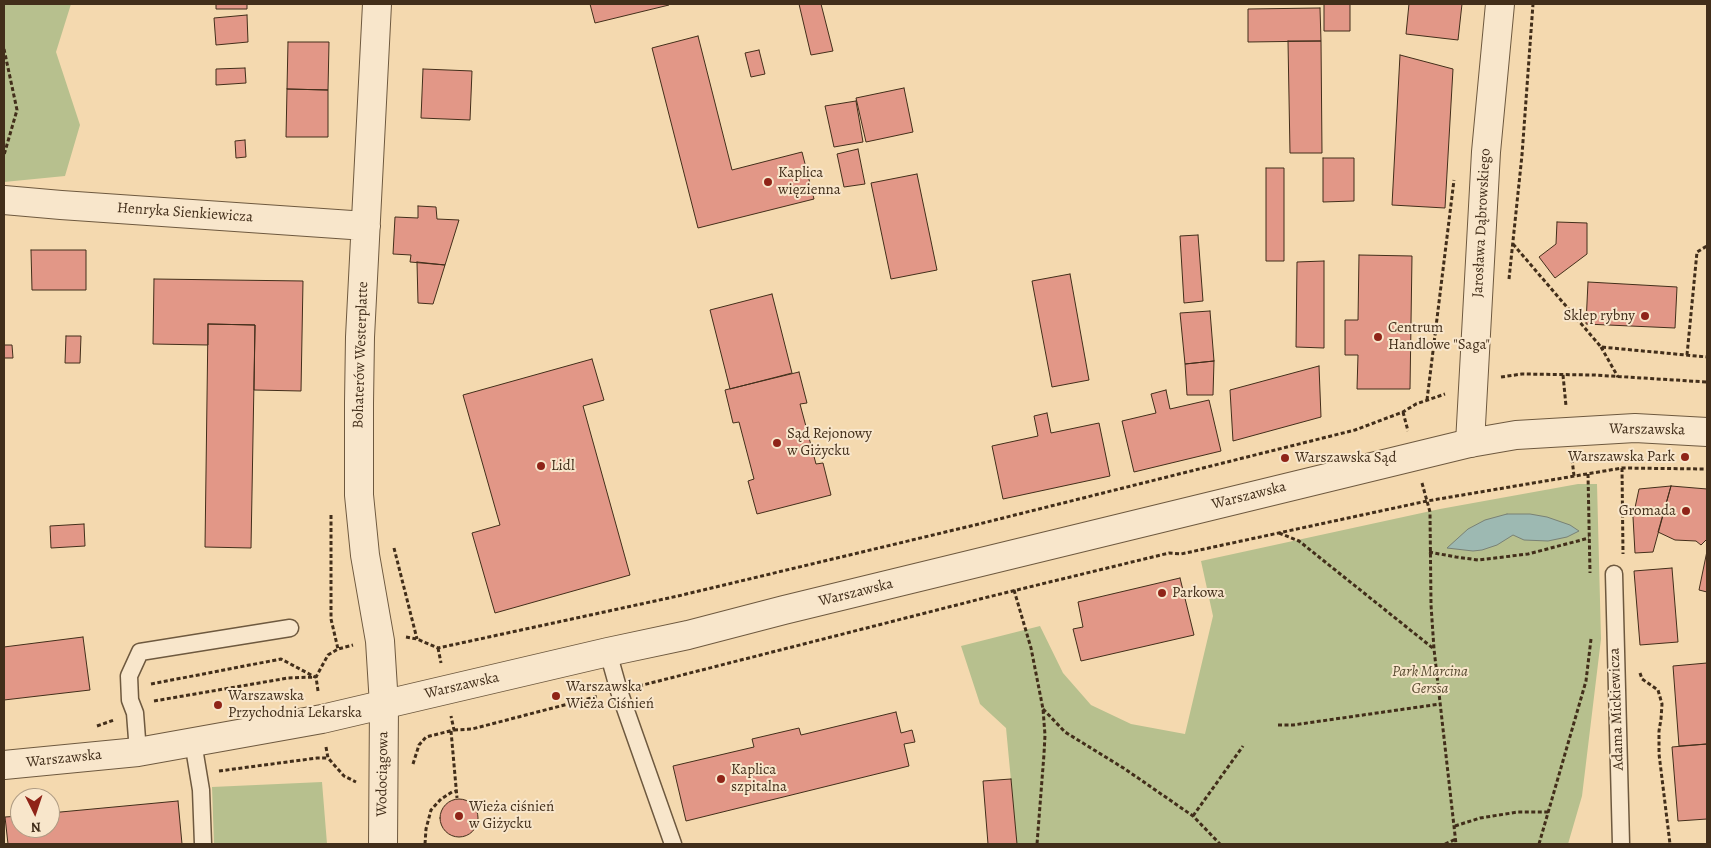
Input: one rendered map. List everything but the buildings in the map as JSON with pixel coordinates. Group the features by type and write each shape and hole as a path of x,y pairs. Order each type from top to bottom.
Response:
{"street":[{"name":"Bohaterów Westerplatte","path":"377,4 358,403 359,494 365,555 380,640 384,705"},
{"name":"Jarosława Dąbrowskiego","path":"1470,443 1486,152 1500,4"},
{"name":"Henryka Sienkiewicza","path":"4,200 366,226"},
{"name":"Warszawska","path":"4,765 138,752 322,719 688,635 1470,443 1516,435 1634,428 1707,432"},
{"name":"Wodociągowa","path":"383,844 384,705"}],"lane":[{"name":"Adama Mickiewicza","path":"1614,574 1621,844"},
{"path":"138,752 135,713 130,700 129,676 140,652 290,628"},
{"path":"608,652 673,844"},
{"path":"193,742 201,790 203,844"}],"path":[{"path":"1509,281 1522,155 1533,4"},
{"path":"4,49 17,110 4,155"},
{"path":"1427,400 1455,176"},
{"path":"1513,243 1601,347 1618,377"},
{"path":"1687,355 1696,252 1707,246"},
{"path":"1601,347 1707,357"},
{"path":"316,677 328,655 351,646 403,637 417,639 438,648 678,596 979,524 1356,430 1427,400 1492,378 1522,374 1707,382"},
{"path":"1414,456 1430,512 1429,552 1434,649 1456,844"},
{"path":"1622,468 1624,559"},
{"path":"457,798 452,731 472,729 1014,590 1169,553 1181,554 1427,501 1622,468 1707,469"},
{"path":"1588,474 1590,577"},
{"path":"1278,533 1299,541 1434,649"},
{"path":"1429,552 1478,560 1528,554 1589,538"},
{"path":"394,547 417,639"},
{"path":"1590,559 1598,559"},
{"path":"1014,590 1031,648 1043,709 1045,735 1038,844"},
{"path":"1539,844 1586,681 1592,632"},
{"path":"103,724 145,685 281,659 316,677"},
{"path":"1639,671 1642,679 1658,690 1662,704 1659,754 1670,844"},
{"path":"208,691 288,678 316,677"},
{"path":"1278,725 1293,725 1440,704"},
{"path":"1043,709 1065,732 1125,769 1193,816 1220,844"},
{"path":"1193,816 1243,746"},
{"path":"425,844 426,829 431,810 441,799 452,792 456,792"},
{"path":"1455,826 1480,818 1509,813 1549,812"},
{"path":"1445,844 1456,839"}],"green space":[{"path":"4,4 71,4 56,52 80,125 65,176 4,182"},
{"name":"Park Marcina Gerssa","path":"1578,484 1597,484 1601,639 1582,796 1568,844 1017,844 1006,728 980,704 961,646 1040,626 1063,673 1091,705 1131,724 1185,734 1213,616 1201,561 1440,509"},
{"path":"322,782 327,844 214,844 212,787"}],"water":[{"path":"1507,514 1530,514 1547,517 1570,525 1579,531 1567,537 1548,541 1524,540 1513,535 1497,545 1482,550 1473,551 1447,548 1468,529 1485,520"}],"place":[{"name":"Kaplica więzienna","path":"768,182"},
{"name":"Sklep rybny","path":"1645,316"},
{"name":"Centrum Handlowe \"Saga\"","path":"1378,337"},
{"name":"Sąd Rejonowy w Giżycku","path":"777,443"},
{"name":"Warszawska Park","path":"1685,457"},
{"name":"Warszawska Sąd","path":"1285,458"},
{"name":"Lidl","path":"541,466"},
{"name":"Gromada","path":"1686,511"},
{"name":"Parkowa","path":"1162,593"},
{"name":"Warszawska Wieża Ciśnień","path":"556,696"},
{"name":"Warszawska Przychodnia Lekarska","path":"218,705"},
{"name":"Kaplica szpitalna","path":"721,779"},
{"name":"Wieża ciśnień w Giżycku","path":"459,816"}]}
